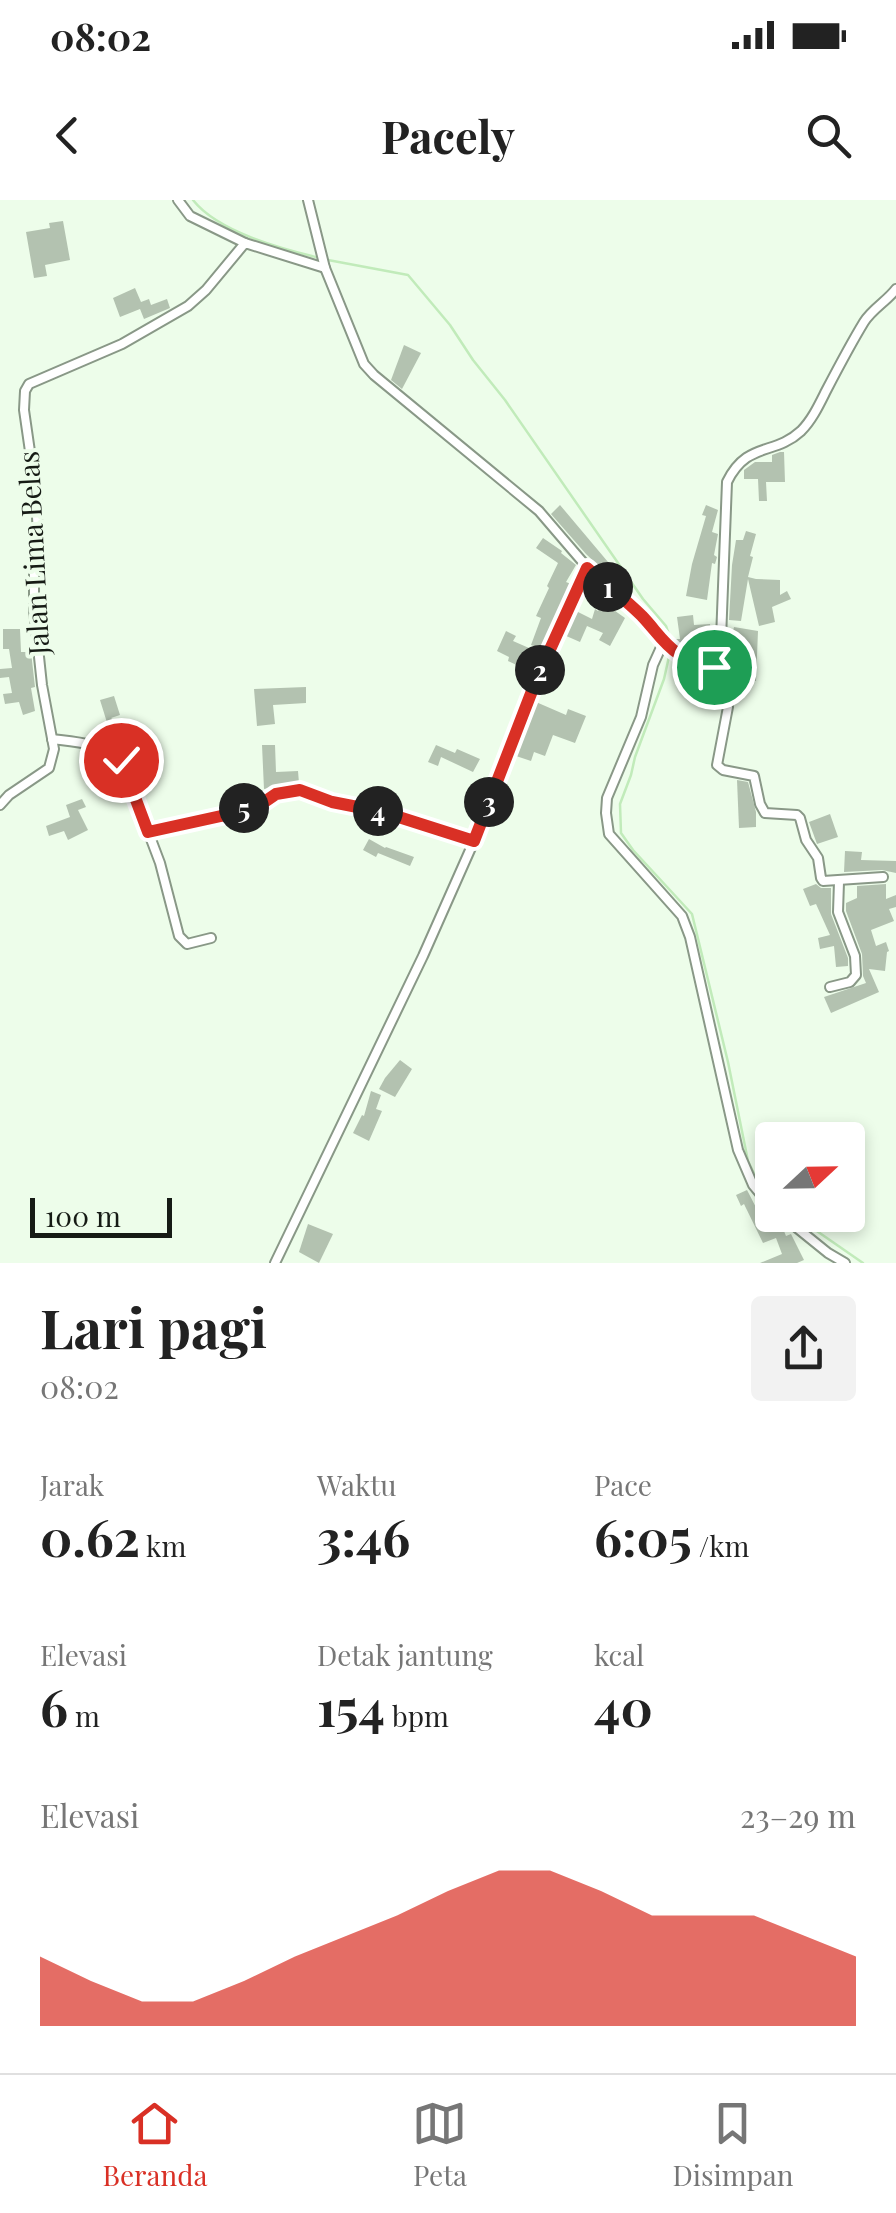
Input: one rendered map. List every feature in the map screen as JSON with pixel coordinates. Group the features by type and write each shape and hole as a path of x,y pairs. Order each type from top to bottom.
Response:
{"street":[{"path":"178,200 190,216 245,243 325,265"},
{"path":"308,200 325,265 364,364 374,376 539,511 587,568 670,648 701,660 713,658"},
{"name":"Jalan Lima Belas","path":"52,738 34,610 38,540 25,391 39,378 122,344 188,306 245,243"},
{"path":"883,877 822,880 818,858 806,840 800,818 765,812 754,776 723,770 717,764 728,706 716,678 713,658 722,626 726,482 735,465 745,458 800,432 813,416 867,317 896,289"},
{"path":"275,1263 407,993 474,841 537,678 587,568"},
{"path":"670,648 653,665 640,717 608,798 609,834 682,916 738,1150 755,1187"},
{"path":"0,805 49,768 54,749 52,738 94,745 117,755 160,863 178,936 188,944 211,938"},
{"path":"148,832 221,816 260,805 276,794 300,790 474,841"},
{"path":"830,987 850,982 856,975 855,956 838,912 840,882"},
{"path":"803,1232 845,1263"}],"building":[{"path":"63,221 70,260 45,265 47,276 34,278 26,232 50,228 49,223"},
{"path":"135,288 141,302 149,299 151,305 167,299 170,308 144,319 140,309 120,317 113,298"},
{"path":"404,345 421,353 402,389 391,380"},
{"path":"784,452 785,482 766,482 767,501 759,501 758,479 744,479 744,470 755,462 772,462 772,455"},
{"path":"560,505 624,587 586,554 551,514"},
{"path":"706,505 718,510 712,532 718,534 714,555 717,557 712,563 707,600 686,596"},
{"path":"746,531 756,534 748,577 780,580 780,595 787,591 791,599 772,607 775,622 759,626 748,579 741,621 729,620 736,540 743,540"},
{"path":"543,538 576,565 541,649 531,645 541,618 536,616 558,563 536,548"},
{"path":"606,597 615,602 611,608 625,618 610,646 599,640 603,633 587,626 580,642 564,635 576,611 592,619"},
{"path":"693,615 694,625 710,624 711,632 706,632 708,652 677,644 677,617"},
{"path":"734,627 758,631 756,681 723,676 725,650 728,651"},
{"path":"3,629 20,629 21,652 31,652 35,711 23,715 19,702 5,704 3,694 12,693 9,677 0,678 0,669 12,668 9,649 3,649"},
{"path":"506,631 516,636 513,641 529,648 521,667 497,651"},
{"path":"306,687 306,703 273,705 275,724 257,726 254,689"},
{"path":"114,696 120,715 111,718 121,727 110,741 103,736 109,729 100,700"},
{"path":"536,702 566,715 568,709 586,716 575,743 553,735 545,756 534,752 531,761 516,756"},
{"path":"262,745 275,745 276,772 298,771 299,783 264,789"},
{"path":"436,745 480,759 473,772 441,757 438,766 428,762"},
{"path":"737,780 748,782 756,827 739,828"},
{"path":"82,799 86,807 78,810 88,830 68,840 64,831 49,836 46,826 70,817 66,805"},
{"path":"830,814 838,837 817,844 809,822"},
{"path":"369,839 414,857 410,866 363,850"},
{"path":"845,851 862,852 861,860 896,861 896,873 844,872"},
{"path":"816,884 831,888 831,914 848,966 836,967 834,946 820,949 818,938 830,935 816,904 810,906 803,889"},
{"path":"886,884 886,899 896,895 896,907 889,909 894,921 871,930 876,946 886,942 889,951 885,971 869,969 879,992 831,1013 824,997 866,983 862,954 846,903 857,898 857,886"},
{"path":"400,1060 412,1069 395,1097 379,1089"},
{"path":"371,1091 381,1095 376,1109 382,1111 369,1141 353,1133 364,1116"},
{"path":"747,1190 755,1206 755,1227 744,1204 741,1206 736,1195"},
{"path":"308,1224 333,1234 319,1263 299,1252"},
{"path":"758,1232 791,1234 804,1260 760,1263 782,1254 776,1238 763,1243"}],"waterway":[{"path":"193,200 234,230 320,258"},
{"path":"328,260 408,275 505,400 643,599 666,626 672,644"},
{"path":"670,652 620,804 621,833 692,914 748,1161 755,1176"},
{"path":"818,1232 863,1263"}],"route":[{"path":"121,760 148,832 221,816 260,805 276,794 300,790 474,841 537,678 587,568 642,617 670,649 701,660 713,658 714,667"}]}
